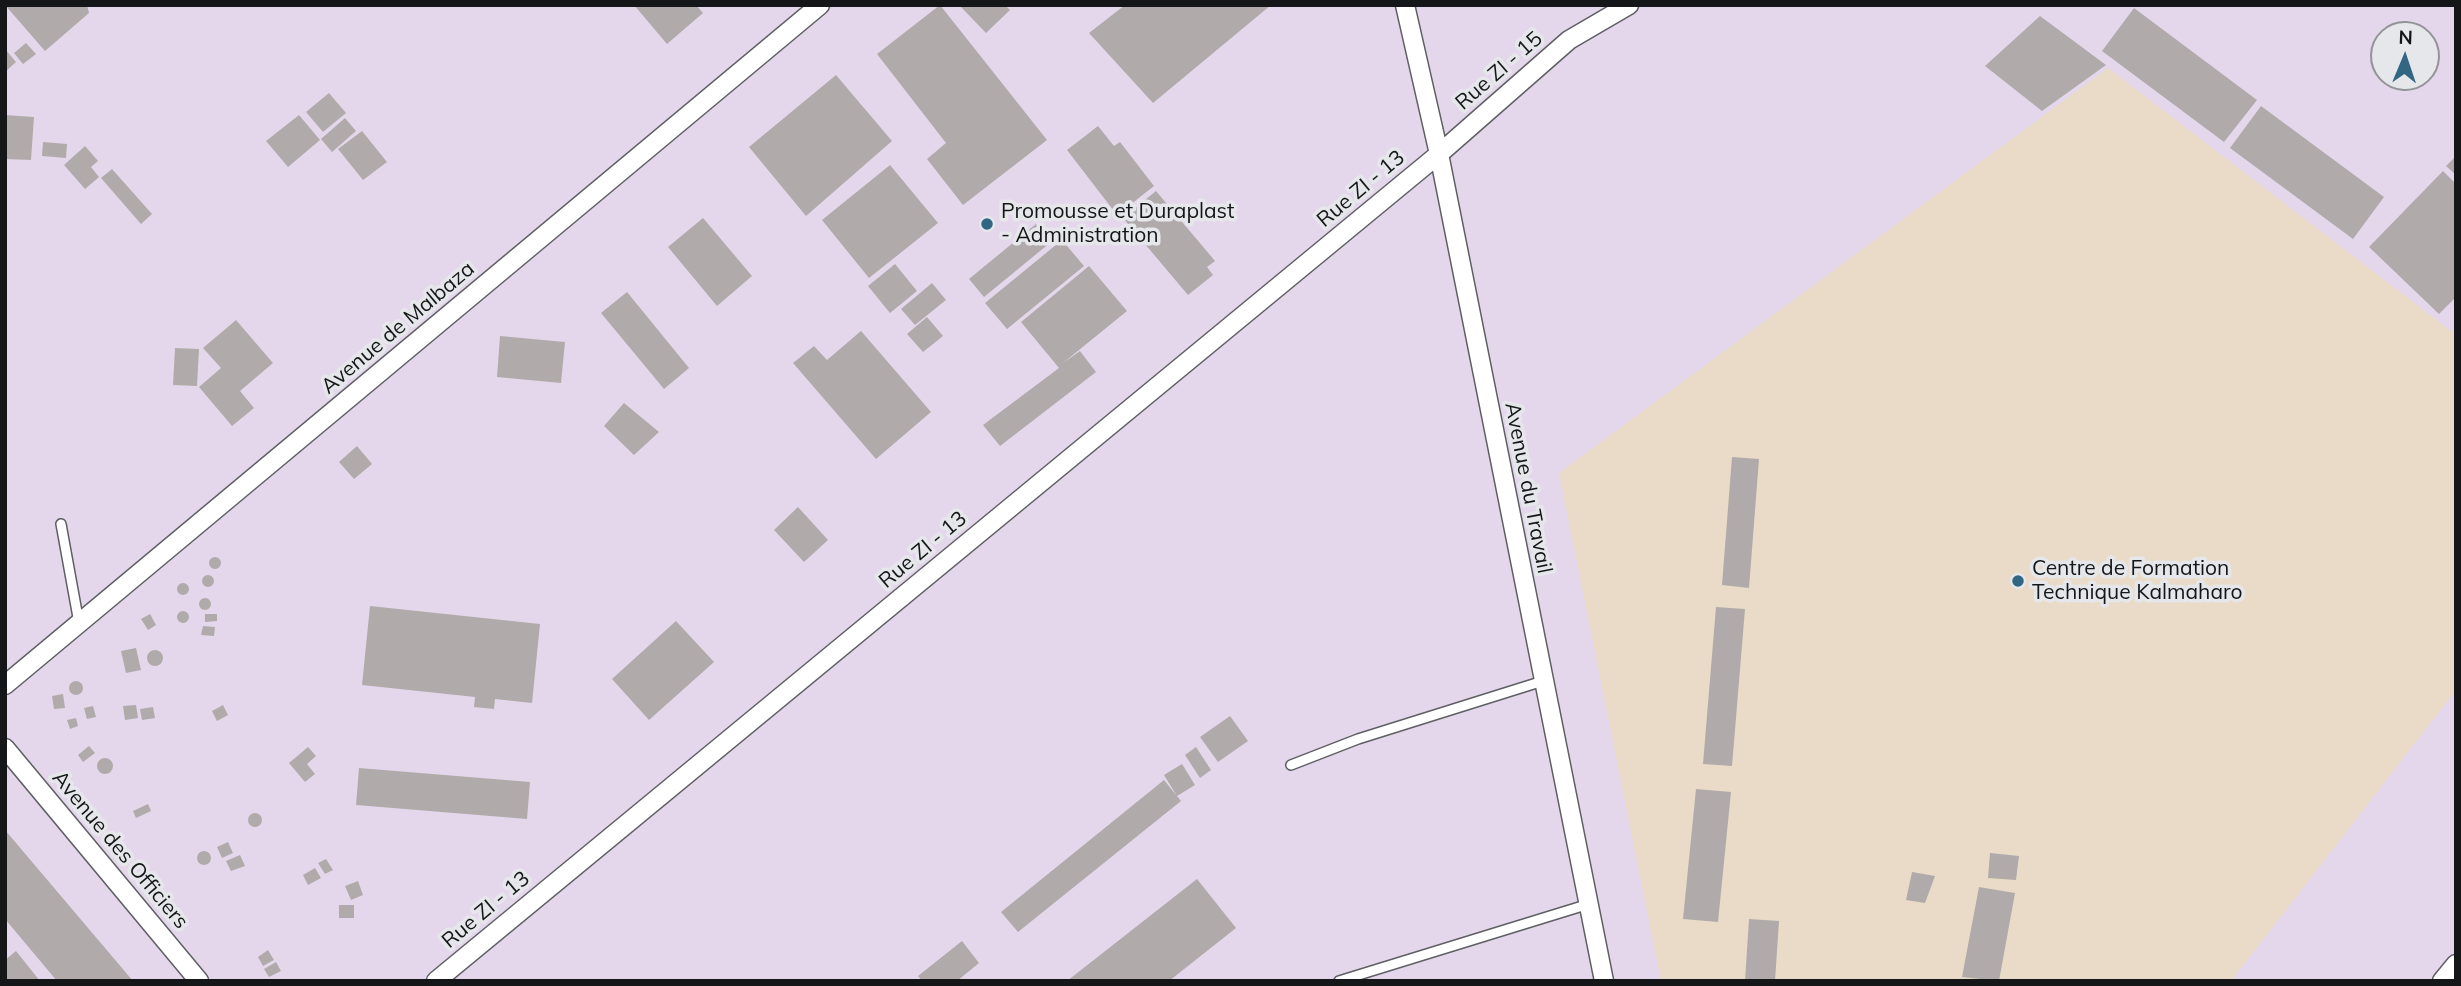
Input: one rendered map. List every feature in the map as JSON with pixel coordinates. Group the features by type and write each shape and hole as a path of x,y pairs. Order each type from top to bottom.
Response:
{"street":[{"name":"Avenue de Malbaza","path":"5,685 820,5"},
{"name":"Avenue du Travail","path":"1405,5 1439,153 1604,981"},
{"name":"Rue ZI - 15","path":"1439,153 1569,40 1629,5"},
{"name":"Rue ZI - 13","path":"436,981 1439,153"},
{"name":"Avenue des Officiers","path":"5,748 199,981"},
{"path":"2442,981 2456,964"}],"lane":[{"path":"61,524 79,623"},
{"path":"1291,765 1358,739 1543,681"},
{"path":"1339,981 1588,904"}],"shaded area":[{"path":"5,5 2456,5 2456,981 5,981"},
{"name":"Centre de Formation Technique Kalmaharo","path":"2108,68 2456,335 2456,690 2231,981 1661,981 1559,473"}],"building":[{"path":"5,5 87,5 89,13 45,51"},
{"path":"634,5 696,5 703,13 667,44"},
{"path":"940,5 1047,140 963,205 927,159 946,143 877,54"},
{"path":"959,5 1005,5 1010,10 986,33"},
{"path":"1125,5 1271,5 1153,103 1089,33"},
{"path":"2134,8 2257,100 2224,142 2102,51"},
{"path":"2040,16 2106,65 2042,111 1985,66"},
{"path":"26,43 36,54 23,64 14,53"},
{"path":"5,49 16,62 5,72"},
{"path":"836,75 892,141 806,216 749,147"},
{"path":"329,93 346,113 323,132 306,112"},
{"path":"2261,106 2384,197 2353,239 2230,148"},
{"path":"5,115 34,117 31,160 5,159"},
{"path":"299,115 320,140 288,167 266,141"},
{"path":"345,118 356,131 332,152 321,139"},
{"path":"1098,126 1114,146 1120,142 1154,186 1117,215 1067,150"},
{"path":"362,131 387,162 363,180 338,149"},
{"path":"43,142 67,144 66,158 42,156"},
{"path":"85,146 98,161 91,167 99,177 85,189 64,165"},
{"path":"2456,156 2456,175 2446,166"},
{"path":"890,165 938,223 869,278 822,220"},
{"path":"112,169 152,214 141,224 101,178"},
{"path":"2443,171 2456,184 2456,297 2439,314 2369,247"},
{"path":"1156,191 1215,261 1207,267 1213,275 1188,295 1123,218"},
{"path":"703,218 752,276 717,306 668,247"},
{"path":"1036,224 1051,242 984,297 969,279"},
{"path":"1062,240 1084,266 1007,329 985,303"},
{"path":"895,264 917,291 890,313 868,286"},
{"path":"1089,266 1127,311 1063,363 1080,351 1096,372 1000,446 983,425 1059,368 1021,322"},
{"path":"932,283 946,300 915,325 901,309"},
{"path":"627,292 689,368 664,389 601,313"},
{"path":"927,317 943,336 923,352 907,334"},
{"path":"236,320 273,363 240,391 254,408 232,426 199,387 221,368 203,348"},
{"path":"861,331 931,412 876,459 793,363 814,346 827,360"},
{"path":"500,336 565,342 561,383 497,377"},
{"path":"175,348 199,349 197,386 173,385"},
{"path":"624,403 659,432 634,455 604,426"},
{"path":"357,446 372,464 354,479 339,462"},
{"path":"1732,457 1759,459 1749,588 1722,585"},
{"path":"798,507 828,540 804,562 774,530"},
{"path":"210,558 220,558 220,568 210,568"},
{"path":"203,576 213,576 213,586 203,586"},
{"path":"178,584 188,584 188,594 178,594"},
{"path":"200,599 210,599 210,609 200,609"},
{"path":"370,606 540,624 532,703 495,699 494,709 474,707 475,697 362,685"},
{"path":"1716,607 1745,609 1732,766 1703,764"},
{"path":"178,612 188,612 188,622 178,622"},
{"path":"150,614 156,625 148,630 141,619"},
{"path":"205,614 217,614 217,621 205,622"},
{"path":"676,621 714,662 649,720 612,679"},
{"path":"203,626 215,627 214,636 201,635"},
{"path":"136,648 141,670 126,673 121,651"},
{"path":"155,650 161,652 161,664 155,666 149,664 147,658 149,652"},
{"path":"73,681 79,681 83,688 79,695 73,695 69,691 69,685"},
{"path":"63,694 65,708 54,709 52,696"},
{"path":"136,705 138,718 125,720 123,706"},
{"path":"223,705 228,715 217,721 212,711"},
{"path":"93,706 96,717 87,719 84,708"},
{"path":"153,707 155,718 142,720 140,709"},
{"path":"1230,716 1248,741 1218,762 1200,737"},
{"path":"76,718 78,726 70,729 67,720"},
{"path":"89,746 95,753 83,762 78,755"},
{"path":"308,747 316,756 307,764 315,774 305,782 289,763"},
{"path":"1196,747 1211,770 1200,778 1185,755"},
{"path":"105,758 113,766 105,774 97,766"},
{"path":"1182,764 1195,785 1177,796 1164,775"},
{"path":"359,768 530,782 527,819 356,805"},
{"path":"1164,780 1181,801 1018,932 1001,912"},
{"path":"1696,789 1731,792 1718,922 1683,919"},
{"path":"148,804 151,811 136,818 133,811"},
{"path":"255,813 260,815 260,825 255,827 250,825 248,820 250,815"},
{"path":"5,830 133,981 57,981 5,919"},
{"path":"228,842 233,853 222,858 217,847"},
{"path":"204,851 209,853 209,863 204,865 199,863 197,858 199,853"},
{"path":"1990,853 2019,856 2016,880 1988,878"},
{"path":"240,855 245,866 231,871 226,861"},
{"path":"326,859 333,870 325,874 318,863"},
{"path":"315,868 321,878 308,885 303,875"},
{"path":"1912,872 1935,876 1925,903 1906,900"},
{"path":"1197,879 1236,928 1169,981 1067,981"},
{"path":"358,881 363,895 351,900 345,886"},
{"path":"1979,887 2015,893 1999,981 1962,977"},
{"path":"339,905 354,905 354,918 339,918"},
{"path":"1749,919 1779,921 1775,981 1745,981"},
{"path":"962,941 979,963 957,981 922,981 918,976"},
{"path":"268,950 274,960 263,966 258,957"},
{"path":"16,951 40,981 5,981 5,960"},
{"path":"276,962 281,971 269,977 264,969"}],"place":[{"name":"Promousse et Duraplast - Administration","path":"987,224"},
{"name":"Centre de Formation Technique Kalmaharo","path":"2018,581"}]}
